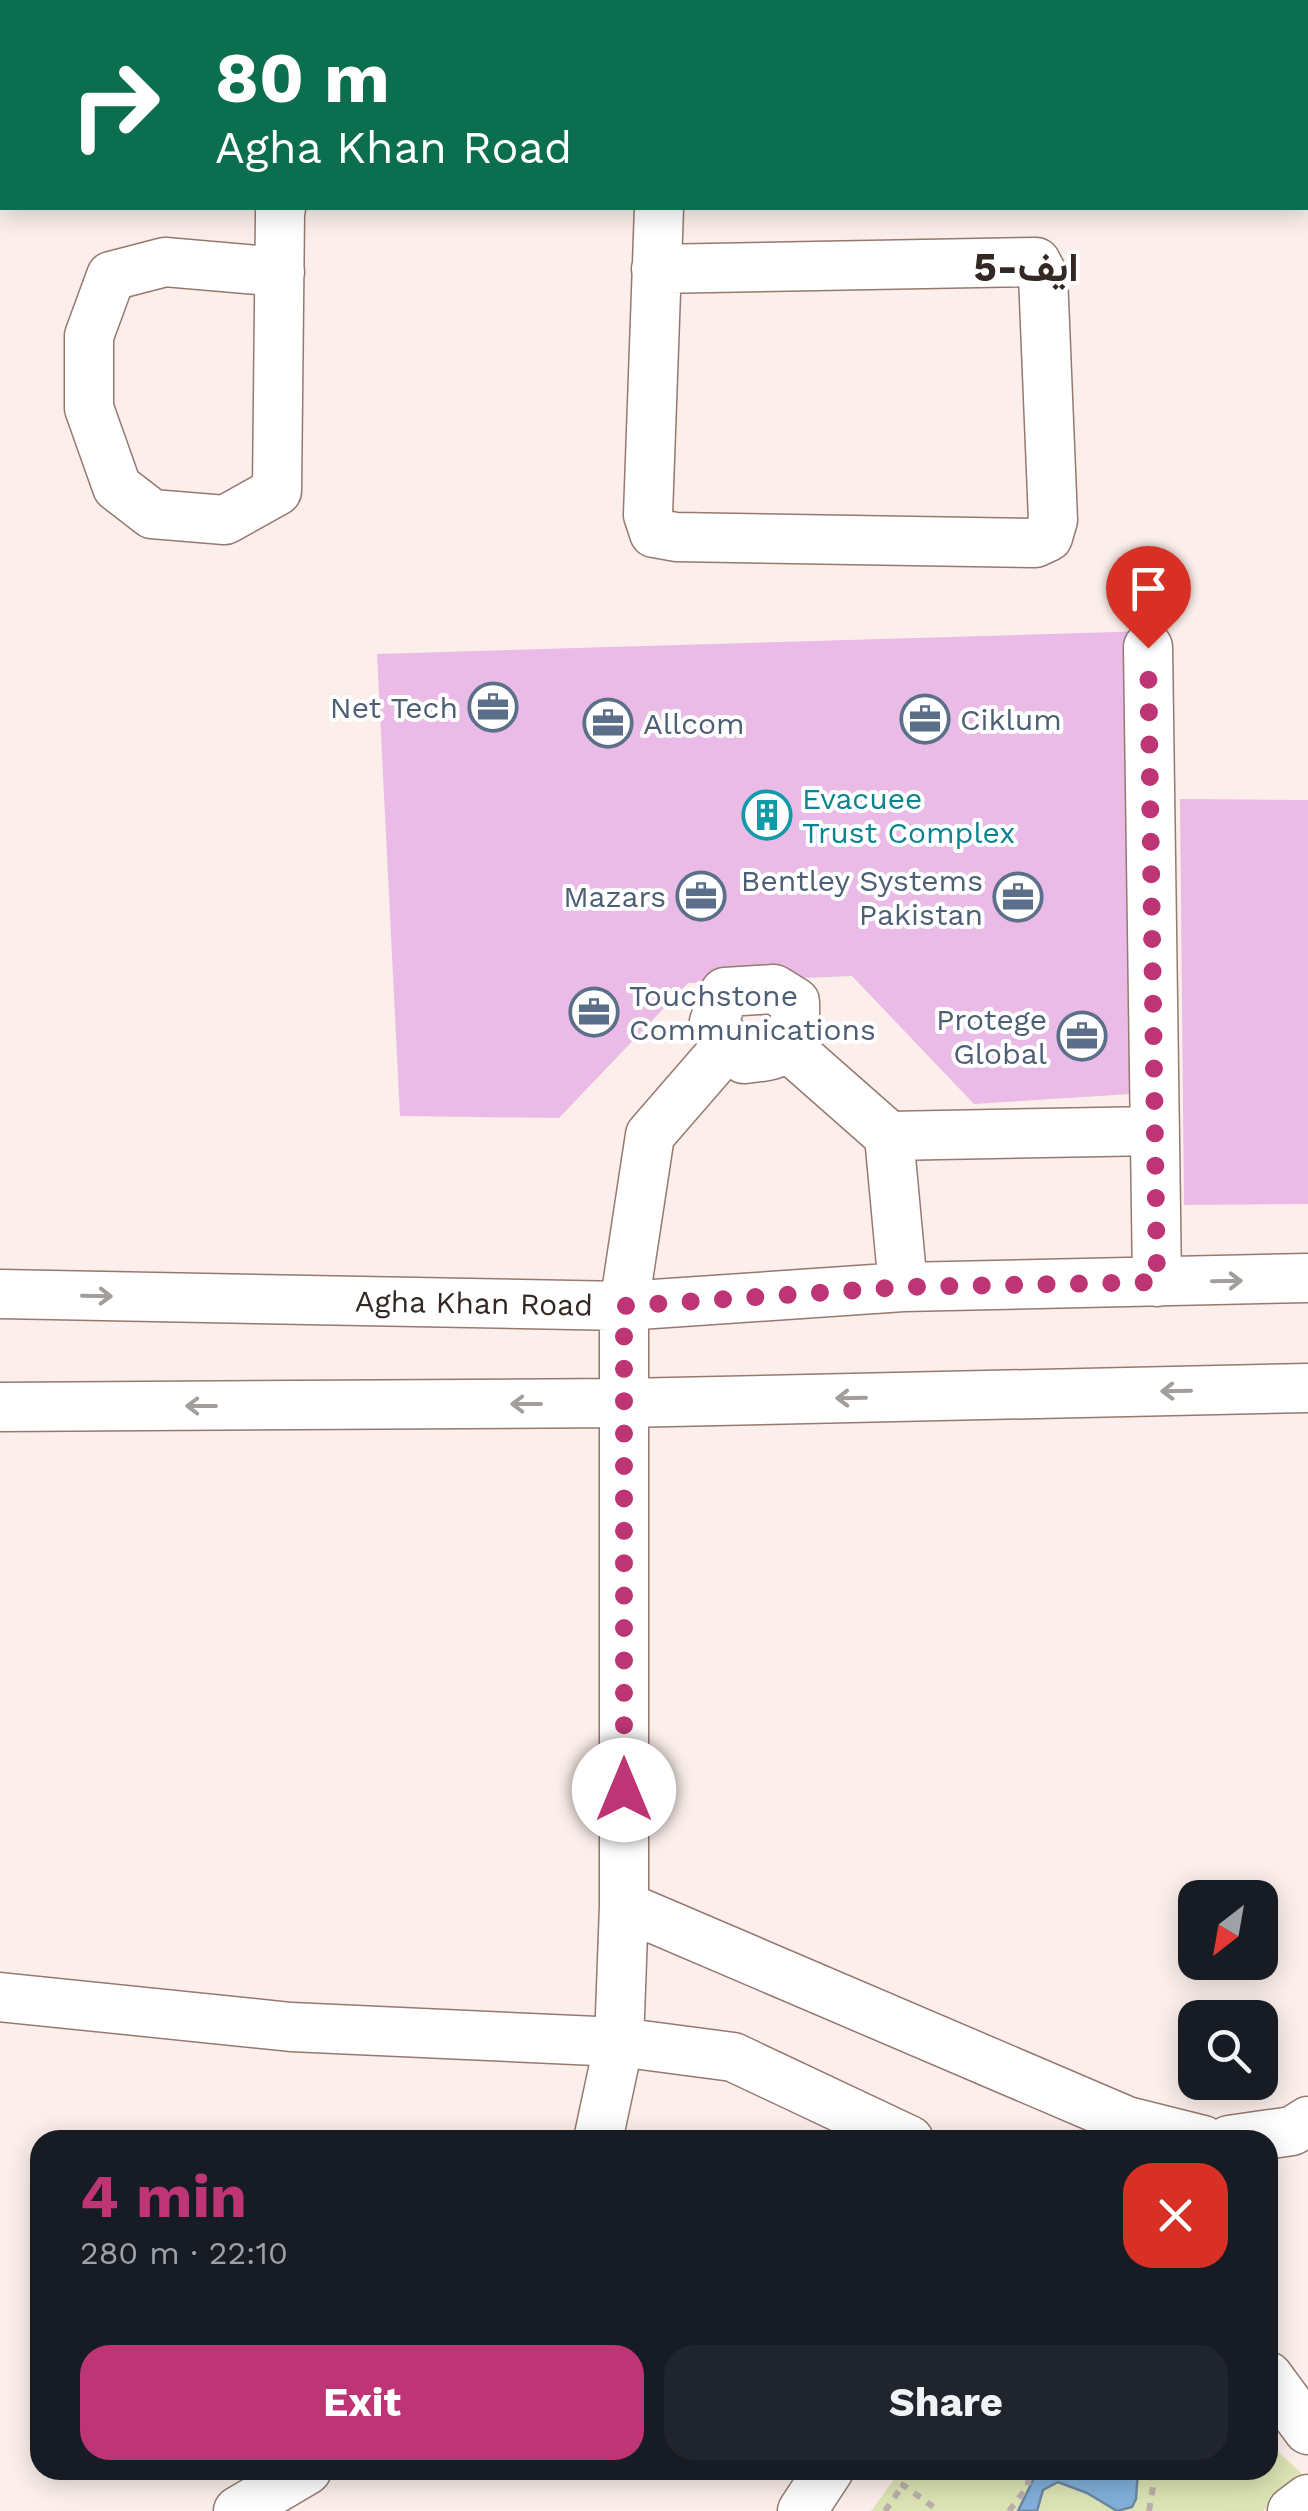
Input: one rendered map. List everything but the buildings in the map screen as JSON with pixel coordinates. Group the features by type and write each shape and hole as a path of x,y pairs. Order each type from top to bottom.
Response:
{"street":[{"path":"280,210 280,272 277,491 225,520 152,514 117,487 89,408 89,336 111,276 165,262 280,272"},
{"path":"656,269 1036,262 1043,275 1054,520 1048,537 1034,543 654,533 648,515 656,269 659,210"},
{"path":"1148,648 1157,1282"},
{"path":"600,2130 619,2042 624,1906 624,1306 650,1136 728,1045 714,1022 725,992 774,989 795,1002 795,1030 788,1048 889,1136 1155,1131"},
{"path":"889,1136 903,1287"},
{"name":"Agha Khan Road","path":"0,1294 624,1306 903,1287 1308,1278"},
{"path":"0,1406 624,1404 1308,1388"},
{"path":"624,1906 1128,2121 1164,2130"},
{"path":"0,1997 291,2027 619,2042 733,2057 888,2130"},
{"path":"1278,2132 1308,2122"},
{"path":"1278,2390 1308,2430"},
{"path":"238,2511 290,2480"},
{"path":"802,2511 822,2480"},
{"path":"1292,2511 1308,2499"}],"path":[{"path":"885,2511 907,2480"},
{"path":"1010,2511 1028,2480"},
{"path":"1149,2511 1154,2480"},
{"path":"903,2485 939,2511"}],"green space":[{"path":"1278,2451 1302,2474 1263,2511 871,2511 894,2480 1278,2480"}],"water":[{"path":"1033,2480 1137,2480 1132,2507 1117,2511 1058,2482 1043,2490 1037,2511 1018,2511"}],"place":[{"name":"Net Tech","path":"493,707"},
{"name":"Ciklum","path":"925,719"},
{"name":"Allcom","path":"608,723"},
{"name":"Evacuee Trust Complex","path":"767,815"},
{"name":"Mazars","path":"701,896"},
{"name":"Bentley Systems Pakistan","path":"1018,897"},
{"name":"Touchstone Communications","path":"594,1012"},
{"name":"Protege Global","path":"1082,1036"}],"district":[{"name":"ایف-5","path":"1026,267"}],"route":[{"path":"624,1790 624,1306 903,1287 1157,1282 1148,648"}]}
